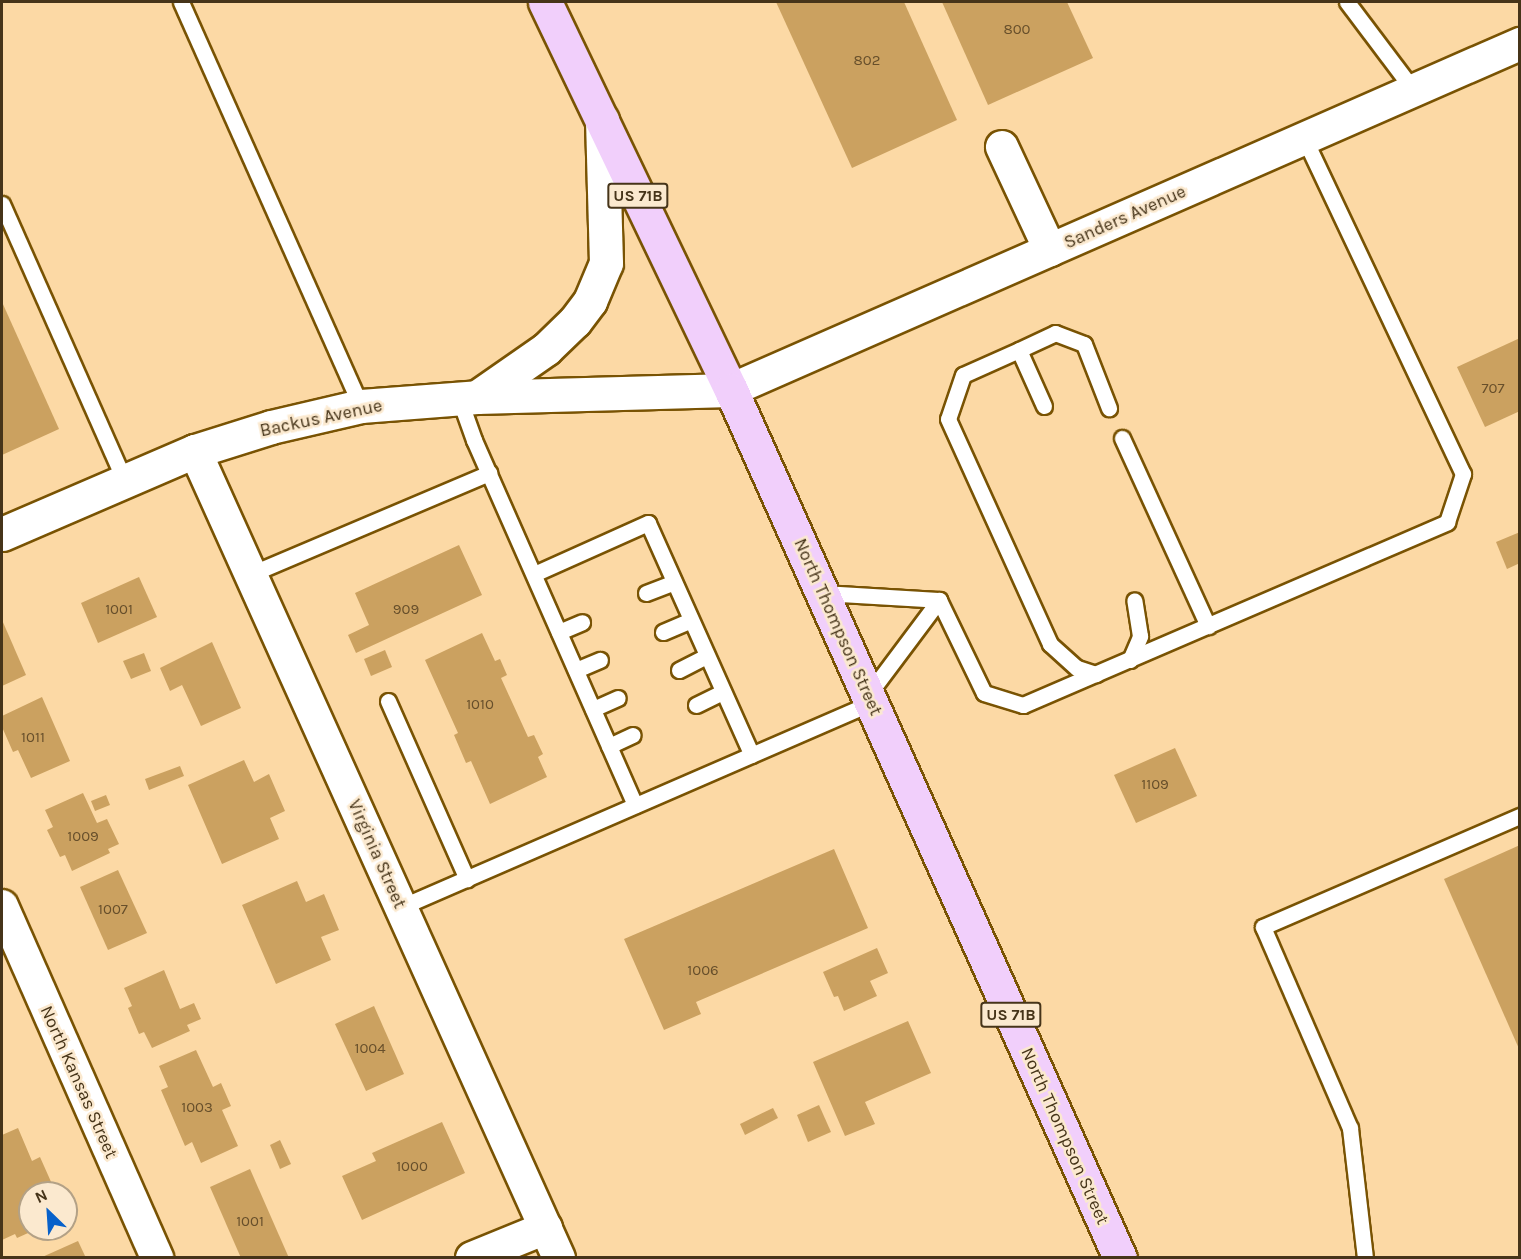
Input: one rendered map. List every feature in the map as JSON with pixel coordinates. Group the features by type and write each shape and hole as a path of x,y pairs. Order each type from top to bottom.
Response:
{"main road":[{"name":"North Thompson Street","path":"545,2 731,390 1120,1257"}],"street":[{"name":"Sanders Avenue","path":"731,390 1520,44"},
{"path":"468,398 546,349 575,321 590,302 606,262 602,120"},
{"path":"1002,147 1050,250"},
{"name":"Backus Avenue","path":"2,534 195,451 270,427 361,406 468,398 731,390"},
{"name":"Virginia Street","path":"195,451 559,1257"},
{"name":"North Kansas Street","path":"2,906 157,1257"},
{"path":"472,1257 546,1228"}],"lane":[{"path":"181,2 361,406"},
{"path":"1347,2 1414,91"},
{"path":"939,600 984,693 1023,705 1447,522 1464,474 1305,139"},
{"path":"2,204 124,481"},
{"path":"1096,674 1077,668 1050,644 948,419 963,375 1054,333 1084,344 1109,408"},
{"path":"1019,350 1044,406"},
{"path":"468,398 489,473 635,805"},
{"path":"1122,438 1208,626"},
{"path":"251,574 489,473"},
{"path":"534,574 648,523 752,755"},
{"path":"646,593 674,582"},
{"path":"822,592 939,600"},
{"path":"401,907 752,755 870,699 939,600"},
{"path":"1130,660 1140,636 1134,600"},
{"path":"663,632 691,620"},
{"path":"559,632 582,622"},
{"path":"679,670 707,656"},
{"path":"576,670 600,660"},
{"path":"696,705 723,692"},
{"path":"593,709 618,698"},
{"path":"388,701 467,879"},
{"path":"609,746 633,735"},
{"path":"1365,1257 1350,1128 1263,927 1520,816"}],"building":[{"path":"776,2 904,2 957,120 852,168"},
{"path":"942,2 1067,2 1093,58 988,105"},
{"path":"2,302 59,429 2,455"},
{"path":"1520,338 1520,411 1485,427 1457,367"},
{"path":"1520,532 1520,563 1507,569 1496,542"},
{"path":"459,545 482,595 356,653 348,635 369,625 355,593"},
{"path":"139,577 157,617 98,643 81,603"},
{"path":"2,620 26,675 2,686"},
{"path":"482,633 495,661 500,659 507,675 501,678 528,737 534,735 543,754 538,757 547,777 490,804 471,761 466,763 454,735 458,733 425,660"},
{"path":"212,642 241,708 201,726 182,685 170,691 160,668"},
{"path":"385,650 392,667 371,676 364,659"},
{"path":"144,653 151,671 131,679 123,661"},
{"path":"42,697 70,761 31,778 18,750 13,752 2,727 2,716"},
{"path":"1175,748 1197,796 1136,823 1114,775"},
{"path":"244,760 254,782 269,774 285,811 270,818 279,839 222,864 188,785"},
{"path":"180,766 184,776 149,790 145,779"},
{"path":"83,793 97,823 107,819 119,844 108,849 110,853 72,871 65,855 60,857 47,830 53,827 45,810"},
{"path":"106,795 110,805 95,811 91,801"},
{"path":"1520,845 1520,1051 1444,879"},
{"path":"834,849 868,928 696,1002 701,1014 664,1030 624,939"},
{"path":"118,870 147,933 108,950 80,887"},
{"path":"297,881 306,902 324,894 339,930 321,937 331,960 276,984 242,905"},
{"path":"877,948 888,973 870,981 877,996 844,1011 838,996 834,997 823,972"},
{"path":"164,970 180,1009 194,1003 201,1019 187,1025 190,1031 152,1048 144,1032 139,1034 128,1008 132,1006 124,988"},
{"path":"374,1006 404,1074 366,1091 335,1024"},
{"path":"908,1021 931,1073 865,1102 875,1124 845,1136 813,1062"},
{"path":"196,1050 213,1087 221,1083 231,1106 222,1110 238,1146 201,1163 192,1142 185,1146 161,1090 168,1087 159,1066"},
{"path":"819,1105 831,1132 808,1142 797,1115"},
{"path":"773,1108 778,1118 745,1135 740,1124"},
{"path":"442,1122 465,1173 362,1220 342,1176 376,1161 372,1153"},
{"path":"18,1128 32,1161 40,1157 51,1181 18,1181 18,1238 15,1234 2,1240 2,1135"},
{"path":"280,1140 291,1164 280,1169 270,1145"},
{"path":"250,1169 289,1258 241,1258 210,1187"},
{"path":"78,1241 86,1258 40,1258"}]}
